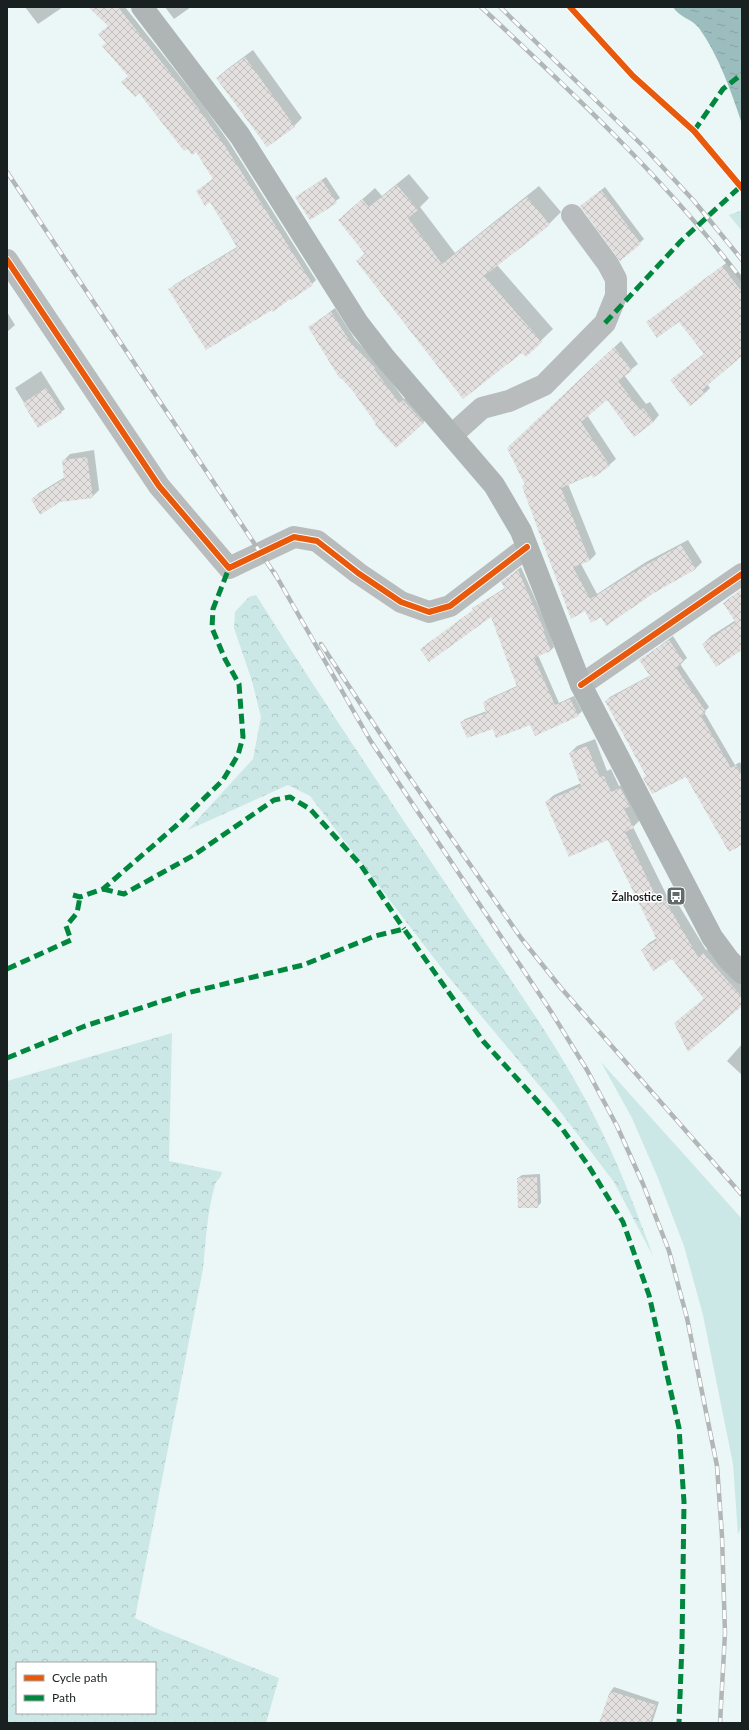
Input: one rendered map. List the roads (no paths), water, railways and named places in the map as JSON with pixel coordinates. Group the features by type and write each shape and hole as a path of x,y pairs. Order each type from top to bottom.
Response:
{"main road":[{"path":"142,7 240,136 358,323 385,358 494,485 521,531 581,685 712,937 742,973"}],"street":[{"path":"452,435 482,408 509,401 544,385 605,323 616,296 616,279 608,264 572,215"},
{"path":"7,260 159,486 229,568 294,537 318,541 358,573 401,602 429,612 450,606 527,547"},
{"path":"581,685 742,574"}],"water":[{"path":"673,7 742,7 742,124 724,74 713,50 699,28"}],"railway":[{"path":"481,7 618,138 682,207 742,280"},
{"path":"500,7 644,147 694,201 742,260"},
{"path":"7,172 276,576"},
{"path":"274,572 370,740 550,1010 587,1070 617,1126 643,1184 669,1251 687,1318 717,1466 722,1536 725,1633 720,1723"},
{"path":"321,644 401,765 521,938 561,988 742,1195"}],"place":[{"name":"Žalhostice","path":"676,896"}]}
